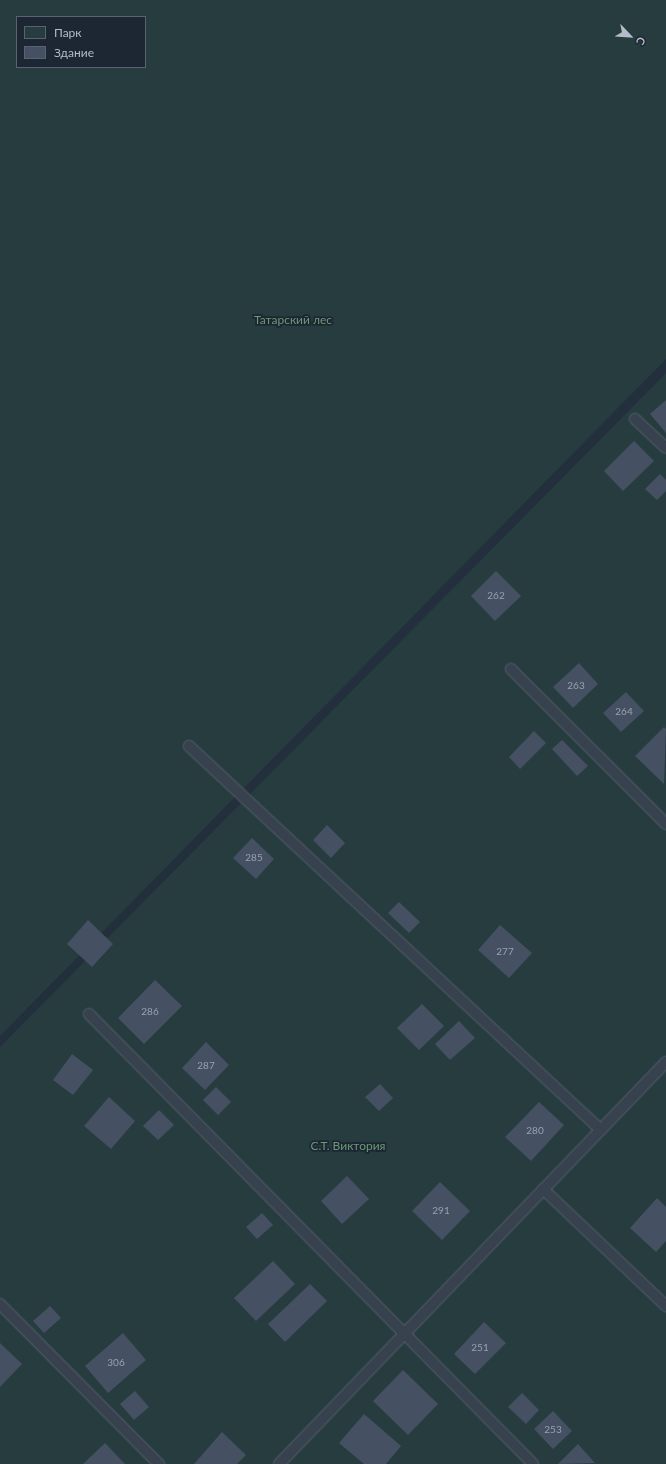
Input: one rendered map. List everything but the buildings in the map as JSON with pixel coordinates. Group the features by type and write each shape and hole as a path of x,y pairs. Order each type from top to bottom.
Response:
{"lane":[{"path":"635,419 666,448"},
{"path":"511,669 666,824"},
{"path":"189,746 601,1130"},
{"path":"89,1014 533,1464"},
{"path":"279,1464 666,1062"},
{"path":"544,1189 666,1306"},
{"path":"0,1304 159,1464"}],"green space":[{"name":"Татарский лес","path":"0,0 666,0 666,359 0,1036"},
{"name":"С.Т. Виктория","path":"666,373 666,1464 0,1464 0,1047"}]}
